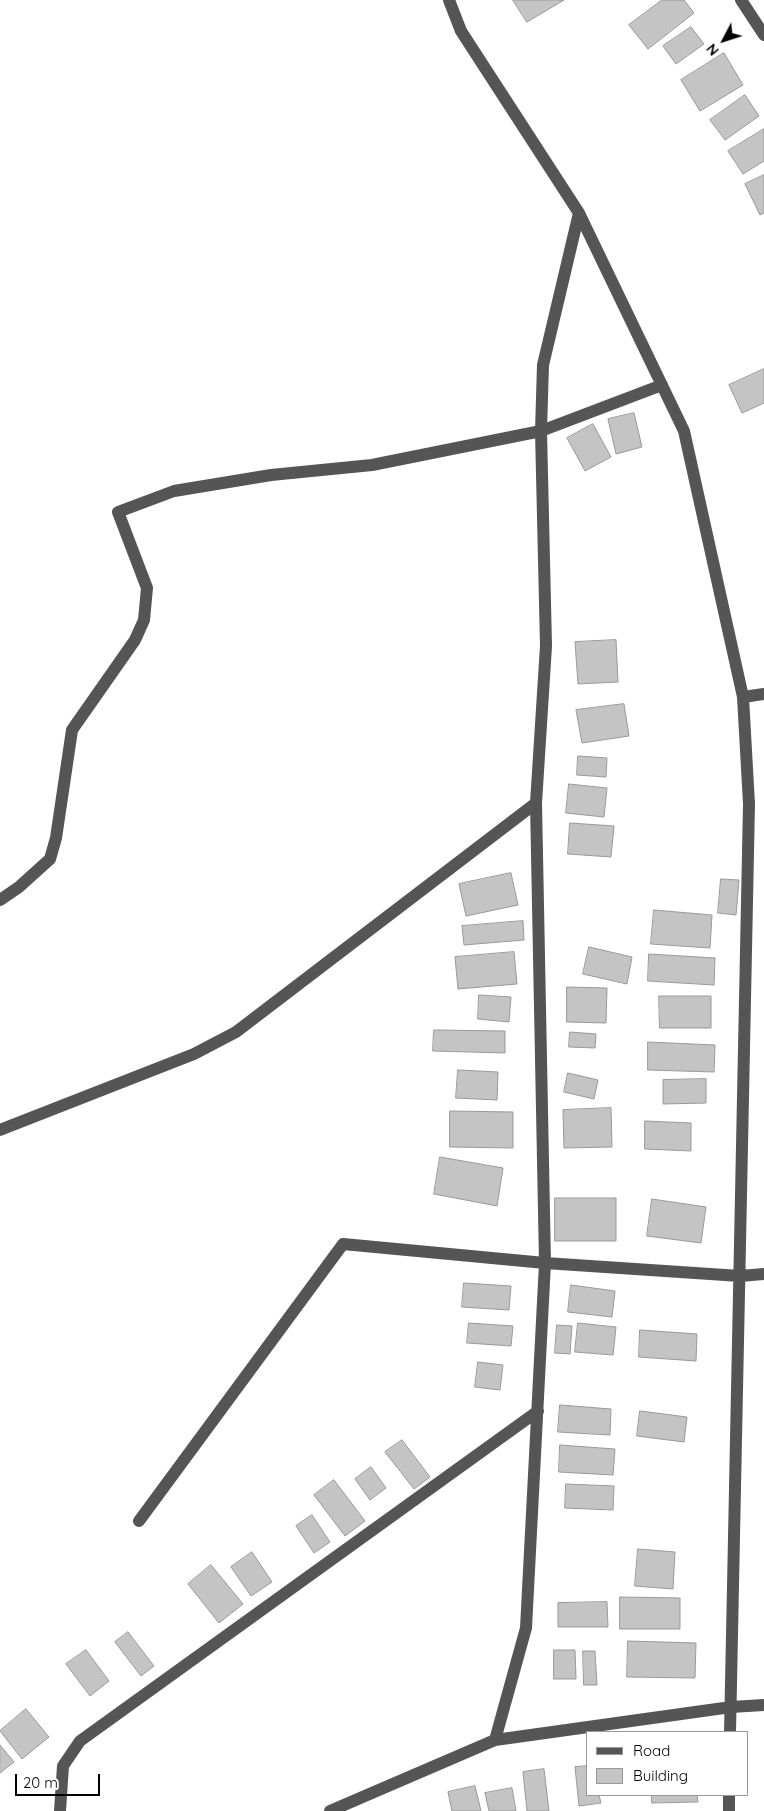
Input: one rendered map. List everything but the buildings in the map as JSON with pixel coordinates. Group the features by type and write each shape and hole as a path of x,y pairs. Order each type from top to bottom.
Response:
{"street":[{"path":"448,0 461,31 579,213 684,431 743,697 748,804 730,1731"},
{"path":"741,0 764,35"},
{"path":"495,1740 526,1628 546,1262 536,803 546,646 540,431 543,365 579,213"},
{"path":"0,900 19,887 50,858 56,838 72,730 135,640 144,620 147,588 118,512 174,491 272,475 372,465 540,431 662,386"},
{"path":"743,697 764,694"},
{"path":"0,1130 194,1054 236,1032 536,803"},
{"path":"138,1521 343,1244 546,1262 740,1276 764,1274"},
{"path":"60,1811 63,1766 80,1741 538,1411"},
{"path":"330,1811 495,1740 731,1707 764,1705"},
{"path":"729,1796 729,1811"}]}
